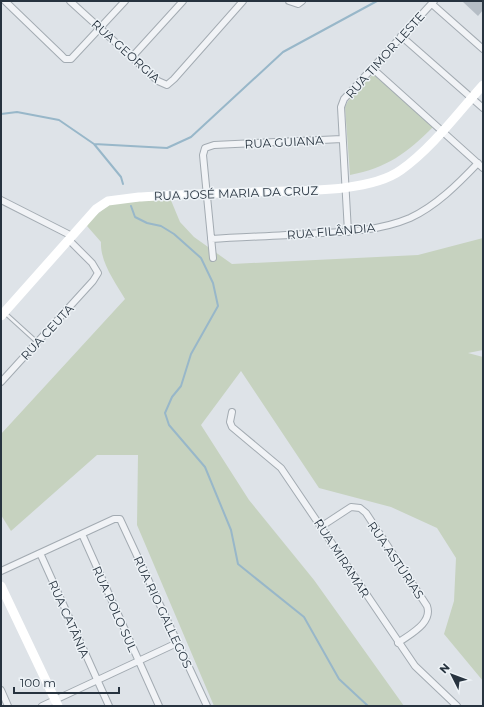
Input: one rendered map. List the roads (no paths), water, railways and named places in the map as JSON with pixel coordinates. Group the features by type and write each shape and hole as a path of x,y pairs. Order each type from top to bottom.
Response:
{"street":[{"path":"1,5 5,1 66,59 71,59 125,1"},
{"name":"RUA GEORGIA","path":"70,1 101,27 132,57 166,85 170,83 243,1"},
{"path":"132,57 183,1"},
{"path":"289,1 298,4 302,1"},
{"path":"433,2 483,49"},
{"name":"RUA TIMOR LESTE","path":"348,232 344,188 341,107 344,99 433,2"},
{"path":"401,36 483,108"},
{"path":"373,69 481,165"},
{"name":"RUA JOSÉ MARIA DA CRUZ","path":"3,314 96,209 108,201 123,198 205,193 344,188 381,179 400,171 443,131 483,85"},
{"name":"RUA GUIANA","path":"205,193 203,150 214,145 342,139"},
{"name":"RUA FILÂNDIA","path":"211,239 348,232 375,229 410,218 435,203 481,165"},
{"path":"205,193 213,258"},
{"path":"1,200 70,238"},
{"name":"RUA CEUTA","path":"1,382 93,281 98,273 96,268 70,238"},
{"name":"RUA MIRAMAR","path":"232,412 230,422 232,427 281,468 322,526 414,666 457,706"},
{"name":"RUA ASTÚRIAS","path":"322,526 351,508 360,508 366,514 427,606 429,611 426,621 398,643"},
{"name":"RUA RIO GALLEGOS","path":"82,534 114,519 120,519 207,706"},
{"path":"1,571 82,534"},
{"name":"RUA POLO SUL","path":"82,534 158,706"},
{"name":"RUA CATÂNIA","path":"40,553 109,706"},
{"path":"1,586 57,703"},
{"path":"42,706 57,703 96,680 177,643"},
{"path":"1,690 8,706"}],"lane":[{"path":"3,314 37,342"}],"waterway":[{"path":"94,144 167,148 191,137 283,52 377,1"},
{"path":"1,114 17,112 59,120 94,144 121,177 123,184"},
{"path":"131,206 135,217 147,223 161,226 174,234 201,258 213,283 218,306 191,354 181,386 172,397 165,413 169,425 205,467 231,530 238,564 304,617 339,679 368,706"}]}
